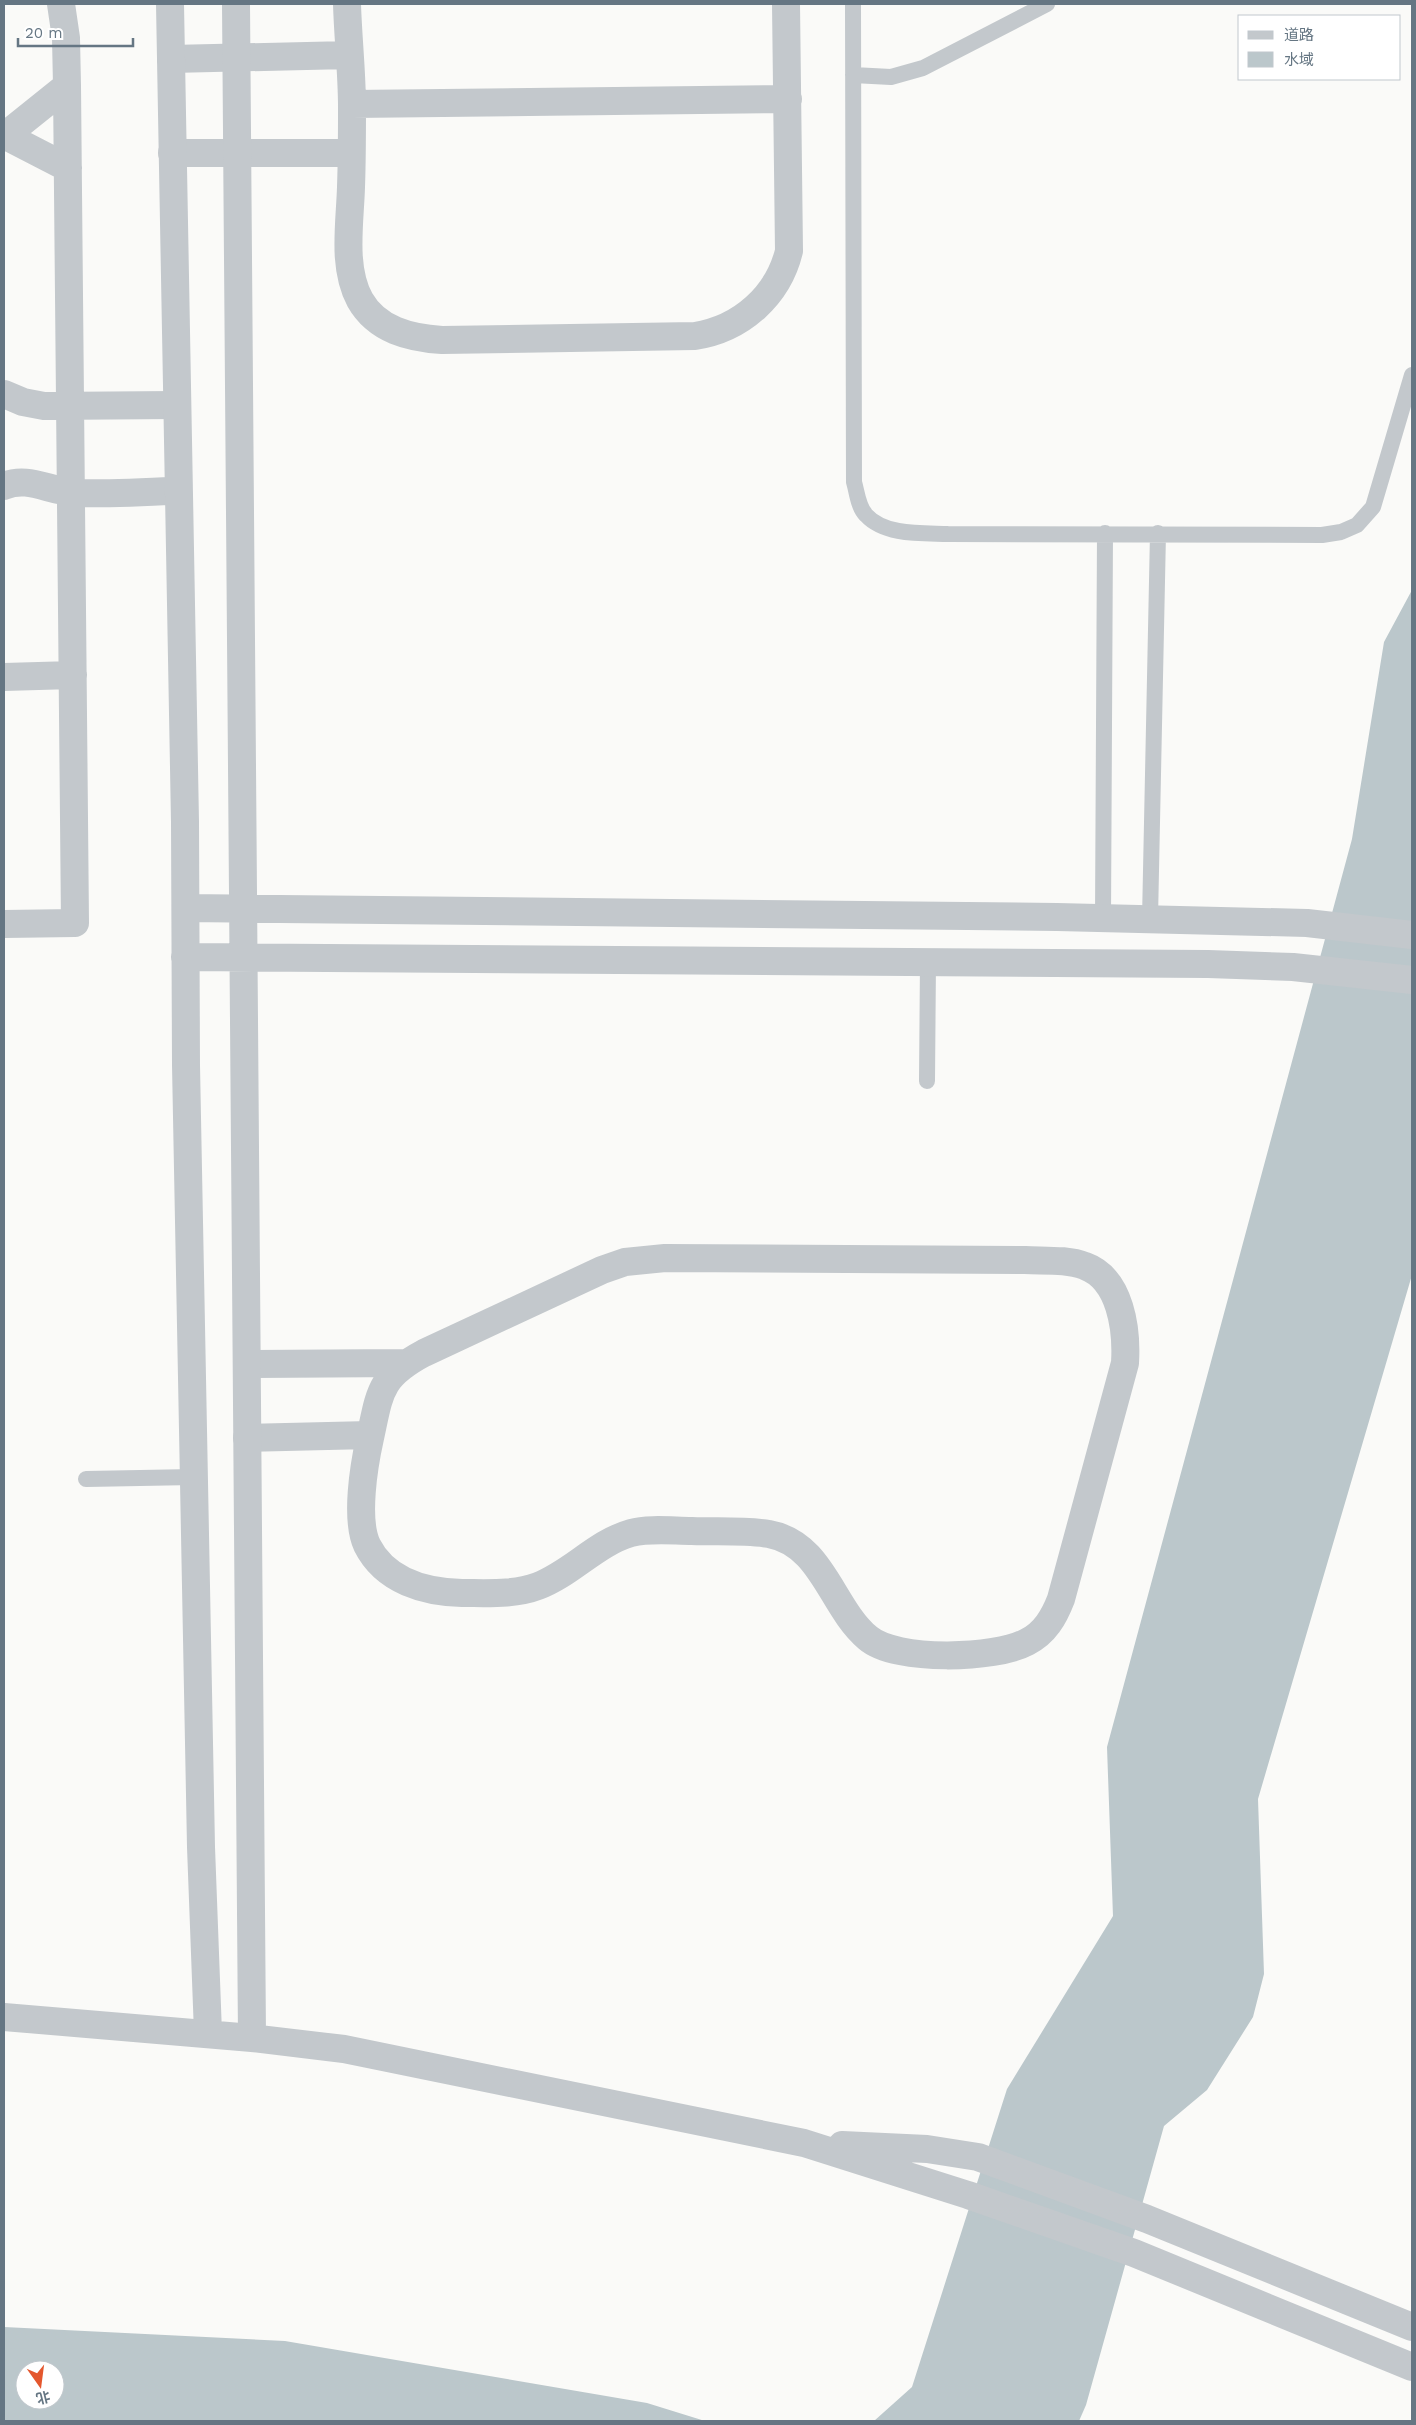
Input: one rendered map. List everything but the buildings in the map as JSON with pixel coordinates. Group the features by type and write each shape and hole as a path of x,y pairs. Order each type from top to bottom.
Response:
{"street":[{"path":"4,924 75,923 67,86 66,38 61,4"},
{"path":"170,4 194,1477 208,2034"},
{"path":"236,4 252,2038"},
{"path":"347,4 352,104 349,228 352,278 360,299 372,315 385,326 402,334 422,339 442,340 695,336 711,334 753,310 766,298 784,270 789,251 786,4"},
{"path":"171,59 349,55"},
{"path":"67,86 5,134 68,168"},
{"path":"352,104 788,99"},
{"path":"172,153 351,153"},
{"path":"4,394 23,402 44,406 176,406"},
{"path":"4,486 19,482 71,492 178,491"},
{"path":"4,677 73,675"},
{"path":"186,908 1150,919 1307,923 1412,935"},
{"path":"185,957 928,961 1293,967 1412,980"},
{"path":"665,1258 1072,1262 1086,1266 1098,1273 1107,1283 1115,1296 1121,1314 1126,1348 1122,1378 1062,1600 1054,1616 1043,1630 1027,1642 989,1654 903,1653 886,1648 870,1640 841,1606 818,1566 805,1552 771,1534 742,1532 634,1532 613,1540 566,1572 537,1587 508,1593 470,1593 440,1592 414,1585 394,1576 378,1561 366,1543 362,1520 362,1492 370,1436 376,1404 382,1388 392,1374 404,1364 602,1270 625,1262 665,1258"},
{"path":"247,1364 404,1364"},
{"path":"247,1438 370,1436"},
{"path":"4,2017 252,2038 344,2049 804,2143 968,2195 1134,2253 1412,2367"},
{"path":"804,2143 927,2149 978,2157 1147,2219 1412,2327"}],"lane":[{"path":"853,4 854,482 858,499 865,514 878,524 894,530 918,532 1322,535 1341,532 1356,525 1367,516 1378,493 1412,375"},
{"path":"853,75 890,77 923,68 1047,4"},
{"path":"1103,918 1105,533"},
{"path":"1150,919 1158,533"},
{"path":"927,1081 928,961"},
{"path":"86,1479 194,1477"}],"water":[{"path":"1412,590 1412,1275 1258,1799 1264,1974 1253,2017 1207,2090 1164,2126 1086,2405 1079,2421 874,2421 912,2387 1007,2089 1113,1916 1107,1747 1352,839 1384,642"},
{"path":"4,2327 285,2341 647,2403 705,2421 4,2421"}]}
